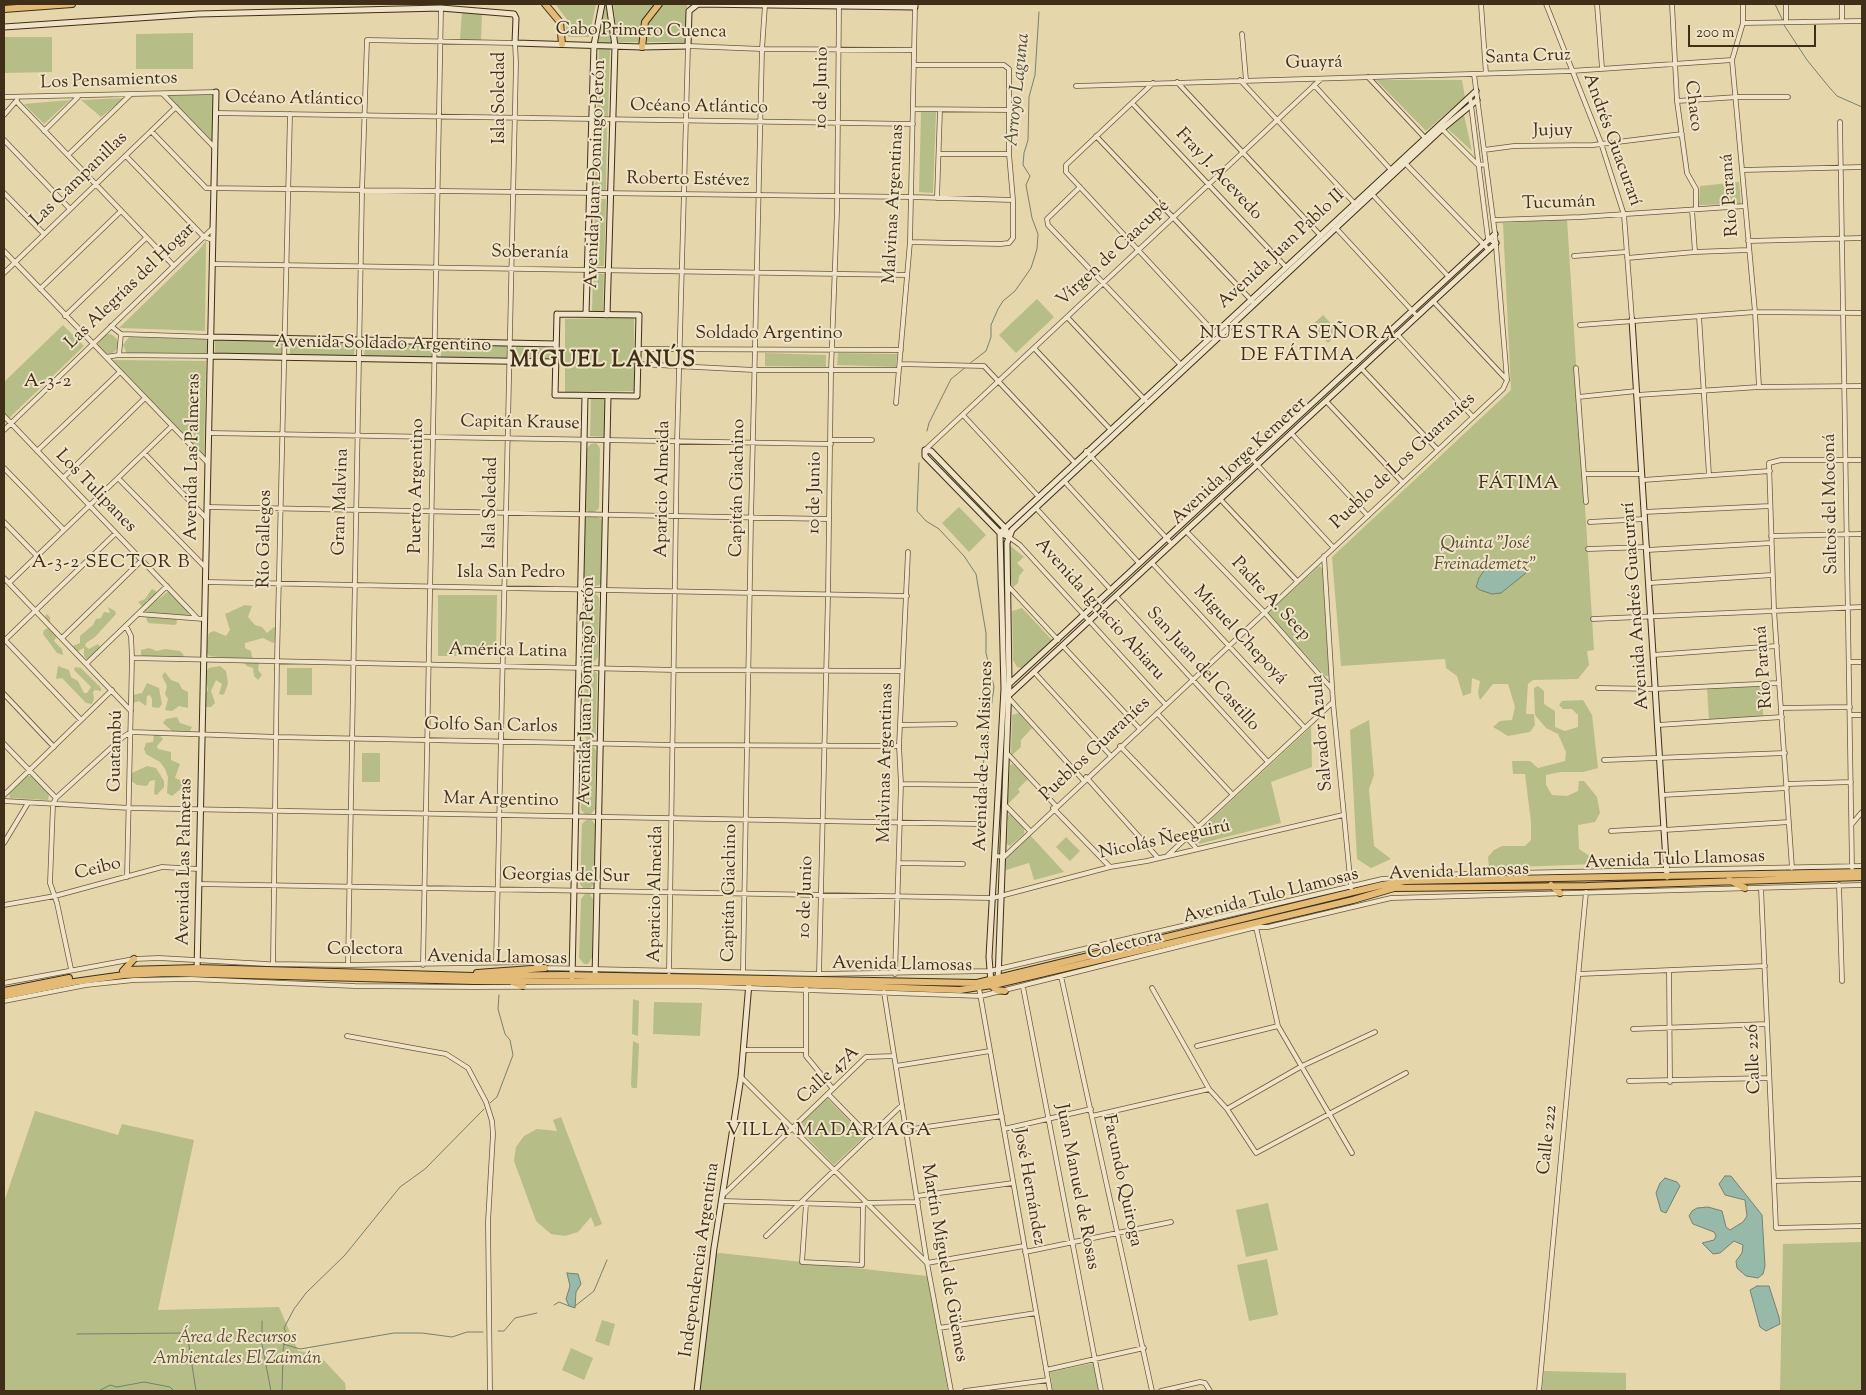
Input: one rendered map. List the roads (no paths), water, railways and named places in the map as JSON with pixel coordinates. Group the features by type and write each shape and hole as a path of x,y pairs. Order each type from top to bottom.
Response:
{"highway":[{"path":"4,9 72,4"},
{"path":"545,4 560,22 562,44"},
{"path":"642,47 645,22 659,4"},
{"path":"1740,869 1760,874"},
{"name":"Avenida Llamosas","path":"1353,896 1408,886 1462,888 1667,880 1728,880 1853,872 1862,877"},
{"name":"Avenida Tulo Llamosas","path":"994,982 1353,896 1382,884 1405,881 1468,877 1667,880 1760,874 1862,872"},
{"path":"1728,880 1745,888"},
{"path":"1551,885 1560,893"},
{"path":"123,971 134,959"},
{"path":"467,976 481,972 545,968"},
{"name":"Avenida Llamosas","path":"4,991 123,971 197,974 724,980 819,977 994,982"},
{"name":"Avenida Llamosas","path":"4,996 39,992 74,982 124,975 197,974"},
{"name":"Avenida Llamosas","path":"213,974 508,980 572,977"},
{"path":"508,980 523,986"},
{"name":"Avenida Llamosas","path":"724,980 749,986 960,990 979,988 994,982"},
{"path":"994,982 996,990 1005,991"}],"main road":[{"name":"Avenida Juan Domingo Perón","path":"586,314 588,194 594,45 602,4"},
{"name":"Avenida Juan Domingo Perón","path":"607,315 611,120 615,46 609,4"},
{"name":"Aparicio Almeida","path":"688,46 689,11 692,7 698,4 765,5"},
{"path":"765,5 915,5"},
{"path":"4,27 198,14 441,8 514,14 516,18 515,43"},
{"name":"Cabo Primero Cuenca","path":"515,43 642,47 688,46"},
{"name":"Avenida Juan Pablo II","path":"1000,533 1319,234 1476,91"},
{"name":"Avenida Las Palmeras","path":"197,974 216,92"},
{"name":"Avenida Juan Pablo II","path":"1009,537 1012,530 1064,481 1442,129 1477,100"},
{"name":"Avenida Jorge Kemerer","path":"1003,701 1009,684 1495,234"},
{"name":"Avenida Jorge Kemerer","path":"1005,693 1034,672 1063,646 1496,243"},
{"path":"557,314 586,314 638,315 637,396 555,395 557,314"},
{"name":"Avenida Andrés Guacurarí","path":"1632,320 1667,880"},
{"name":"Avenida Soldado Argentino","path":"211,337 556,344"},
{"name":"Avenida Soldado Argentino","path":"210,356 556,362"},
{"name":"Avenida Juan Domingo Perón","path":"572,977 585,396"},
{"name":"Avenida Juan Domingo Perón","path":"595,978 608,396"},
{"name":"Avenida Ignacio Abiaru","path":"926,450 931,451 1004,528 1009,537 1000,533 925,456 926,450"},
{"name":"Avenida de Las Misiones","path":"994,982 997,970 1004,857 1006,752 1000,533"},
{"name":"Avenida de Las Misiones","path":"1005,693 1009,684 1007,543 1009,537"},
{"name":"Avenida de Las Misiones","path":"994,982 990,971 1003,701"},
{"name":"Independencia Argentina","path":"698,1391 722,1198 741,1077 749,986"}],"street":[{"path":"1481,4 1486,74"},
{"name":"Andrés Guacurarí","path":"1546,4 1601,143 1624,214 1632,320"},
{"path":"1597,4 1602,68"},
{"name":"Chaco","path":"1672,4 1673,64 1686,173 1696,189 1694,210 1695,252"},
{"name":"Río Paraná","path":"1743,4 1743,23 1732,60 1737,97 1748,250 1755,312 1759,387"},
{"path":"1786,4 1788,22"},
{"path":"1842,4 1842,21"},
{"name":"Capitán Giachino","path":"743,972 754,370 760,196 762,49 765,5"},
{"name":"Malvinas Argentinas","path":"896,403 910,242 915,5"},
{"name":"10 de Junio","path":"819,977 830,519 831,370 837,197 836,124 839,6"},
{"name":"Puerto Argentino","path":"423,966 427,664 441,8"},
{"path":"1743,23 1862,21"},
{"path":"1242,34 1246,80"},
{"name":"Cabo Primero Cuenca","path":"367,40 515,43"},
{"name":"Gran Malvina","path":"348,965 358,358 367,40"},
{"name":"Isla Soledad","path":"496,963 512,268 515,43"},
{"name":"Cabo Primero Cuenca","path":"688,46 762,49 914,50"},
{"name":"Aparicio Almeida","path":"669,972 677,443 681,366 683,195 688,46"},
{"name":"Santa Cruz","path":"1474,74 1571,71 1732,60"},
{"path":"910,242 1009,243 1013,238 1013,200 1009,154 1009,69 1004,65 914,65"},
{"path":"1474,74 1494,220 1507,380"},
{"name":"Guayrá","path":"1076,86 1474,74"},
{"path":"1368,77 1428,142"},
{"name":"Vírgen de Caacupé","path":"926,450 1322,78"},
{"path":"1240,80 1358,207"},
{"path":"1177,82 1324,240"},
{"path":"1153,83 1066,165 1066,172 1214,332"},
{"path":"1314,85 1394,174"},
{"name":"Los Pensamientos","path":"4,97 17,100 216,92"},
{"path":"163,94 215,148"},
{"path":"68,155 130,95"},
{"path":"44,131 78,97"},
{"path":"1470,97 1488,239 1496,243"},
{"path":"1677,101 1737,97 1788,97"},
{"path":"4,115 17,100 44,131 174,266"},
{"name":"Fray J. Acevedo","path":"1132,103 1285,266"},
{"name":"Las Campanillas","path":"4,273 176,108"},
{"path":"914,109 1009,110"},
{"path":"937,198 940,110"},
{"name":"Océano Atlántico","path":"215,113 913,124"},
{"name":"Río Gallegos","path":"273,964 277,811 277,660 280,510 290,114"},
{"name":"Saltos del Moconá","path":"1840,122 1853,885"},
{"path":"1442,129 1477,164 1486,166"},
{"path":"151,131 204,187 213,188"},
{"name":"Jujuy","path":"1484,150 1514,146 1601,143 1682,134"},
{"path":"1096,136 1254,304"},
{"path":"4,140 70,209"},
{"path":"939,154 1009,154"},
{"path":"126,156 204,237 213,240"},
{"path":"1400,159 1489,250"},
{"path":"1743,170 1862,167"},
{"path":"1080,187 1047,219 1048,225 1180,364"},
{"name":"Roberto Estévez","path":"213,188 1013,200"},
{"path":"1367,190 1448,276"},
{"path":"4,193 44,234"},
{"name":"Tucumán","path":"1494,220 1745,206"},
{"path":"40,289 121,211"},
{"path":"1331,223 1417,316"},
{"name":"Las Alegrías del Hogar","path":"4,430 213,228"},
{"path":"65,316 146,238"},
{"path":"1748,241 1862,238"},
{"path":"1626,258 1748,250"},
{"path":"4,252 208,463"},
{"path":"1574,256 1626,252"},
{"name":"Soberanía","path":"212,264 436,266 907,275"},
{"path":"1433,301 1507,380"},
{"path":"1580,325 1755,312 1862,313"},
{"path":"1699,316 1709,475"},
{"path":"1067,318 1148,403"},
{"path":"111,326 121,334 211,337"},
{"path":"120,354 121,334"},
{"path":"1397,334 1474,416"},
{"name":"Soldado Argentino","path":"638,349 832,348 901,350"},
{"path":"1034,348 1110,429"},
{"path":"106,358 120,354 210,356"},
{"name":"Soldado Argentino","path":"638,364 754,370 898,370"},
{"path":"900,364 984,366 1074,462"},
{"path":"1361,368 1438,450"},
{"path":"1576,368 1586,502"},
{"path":"37,451 120,372"},
{"name":"Pueblo de Los Guaraníes","path":"1324,556 1504,388 1507,380"},
{"path":"1578,397 1704,389 1862,386"},
{"path":"63,478 145,398"},
{"path":"1326,401 1403,483"},
{"path":"963,415 1038,496"},
{"name":"Los Tulipanes","path":"4,416 197,618"},
{"path":"9,583 172,426"},
{"name":"Capitán Krause","path":"208,433 607,439 677,443 872,440"},
{"path":"1291,433 1368,516"},
{"path":"1086,451 1172,544"},
{"path":"144,453 206,518"},
{"path":"1252,459 1333,548"},
{"name":"Río Paraná","path":"1792,868 1774,610 1769,463 1781,460 1846,460"},
{"path":"1846,460 1862,460"},
{"path":"4,468 64,530"},
{"path":"1584,474 1642,477 1770,471"},
{"path":"118,478 206,568"},
{"path":"1064,481 1139,564"},
{"path":"1220,499 1297,581"},
{"path":"1644,512 1770,506"},
{"path":"207,507 280,510 830,519"},
{"path":"1036,508 1111,590"},
{"path":"1590,522 1645,519"},
{"path":"4,522 37,556"},
{"name":"Padre A. Seep","path":"1186,531 1264,612 1332,690"},
{"path":"82,720 4,641 116,533"},
{"path":"1771,536 1862,534"},
{"name":"Avenida Ignacio Abiaru","path":"1009,537 1020,545 1166,704"},
{"path":"1588,548 1647,549 1771,543"},
{"name":"Malvinas Argentinas","path":"895,974 899,863 899,746 908,552"},
{"name":"Pueblos Guaraníes","path":"1004,857 1110,755 1324,556"},
{"name":"Salvador Azula","path":"1324,556 1333,702 1343,815 1353,896"},
{"path":"62,638 142,560"},
{"name":"Miguel Chepoyá","path":"1152,563 1306,728"},
{"path":"1649,583 1772,574"},
{"path":"4,578 131,711"},
{"name":"Isla San Pedro","path":"205,582 907,596"},
{"path":"86,664 167,586"},
{"path":"1009,587 1058,640"},
{"name":"San Juan del Castillo","path":"1116,596 1268,762"},
{"path":"1593,619 1650,618 1774,610 1862,607"},
{"path":"139,614 204,619"},
{"name":"Guatambú","path":"126,626 131,636 132,658 128,877"},
{"path":"1063,646 1139,728"},
{"path":"1653,655 1777,646"},
{"name":"América Latina","path":"132,658 675,670 902,671"},
{"path":"1849,662 1862,662"},
{"path":"1034,672 1110,755"},
{"path":"1598,688 1655,689 1779,683"},
{"path":"4,795 112,690"},
{"path":"1005,693 1158,858"},
{"path":"4,694 54,747"},
{"path":"1166,856 1333,702"},
{"path":"1782,708 1850,707"},
{"path":"1157,713 1233,795"},
{"path":"1850,715 1862,715"},
{"path":"1658,725 1782,717"},
{"path":"900,725 955,724"},
{"path":"72,969 55,896 50,883 53,804 56,798 123,737 132,732"},
{"name":"Golfo San Carlos","path":"132,732 277,737 600,743 899,746"},
{"path":"4,744 56,798"},
{"path":"1120,746 1198,827"},
{"path":"1006,752 1110,867"},
{"path":"1604,760 1785,753"},
{"path":"1662,795 1851,782"},
{"path":"900,784 981,785"},
{"name":"Mar Argentino","path":"4,801 130,808 980,824"},
{"path":"4,843 28,802"},
{"path":"1005,805 1030,831"},
{"path":"1852,824 1862,812"},
{"name":"Nicolás Ñeeguirú","path":"993,898 1110,867 1158,858 1343,815"},
{"path":"1611,831 1789,822"},
{"path":"1186,838 1197,849"},
{"path":"996,856 1004,857"},
{"path":"899,863 963,864"},
{"path":"1667,880 1740,869 1792,868 1853,872 1862,866"},
{"name":"Ceibo","path":"4,905 55,896 162,867 199,869"},
{"name":"Colectora","path":"641,979 669,972 743,972 819,977 990,971 1353,896 1391,898 1586,892 1667,880 1745,888 1862,885"},
{"name":"Georgias del Sur","path":"199,884 993,898"},
{"path":"1839,885 1842,981"},
{"name":"Calle 226","path":"1761,888 1776,1228 1862,1226"},
{"name":"Calle 222","path":"1539,1391 1586,892"},
{"name":"Colectora","path":"806,986 884,992 981,996 1256,927 1268,927 1353,896"},
{"path":"1256,927 1278,1026 1352,1153"},
{"name":"Colectora","path":"4,983 134,959 198,959 273,964 423,966 531,962 572,977"},
{"path":"213,961 213,974"},
{"path":"1579,974 1765,966"},
{"path":"1669,971 1670,1082"},
{"path":"714,972 724,980"},
{"path":"176,973 184,979"},
{"path":"4,1001 39,992 120,981 184,979 197,974"},
{"name":"Colectora","path":"213,974 355,986 523,986 572,977 641,979 691,986 749,986"},
{"name":"Facundo Quiroga","path":"1061,976 1152,1391"},
{"name":"Colectora","path":"691,986 724,980"},
{"path":"806,986 804,1050 806,1056 833,1089"},
{"name":"Juan Manuel de Rosas","path":"1023,987 1101,1391"},
{"name":"José Hernández","path":"979,988 1050,1391"},
{"path":"1152,988 1209,1088 1227,1109 1256,1153 1406,1073"},
{"name":"Martín Miguel de Güemes","path":"884,992 927,1263 951,1391"},
{"path":"1633,1030 1767,1024"},
{"path":"1197,1046 1278,1026"},
{"path":"1227,1109 1302,1066 1375,1032"},
{"path":"348,1036 446,1054 468,1068 486,1102 493,1134 488,1222 490,1391"},
{"path":"744,1050 804,1050"},
{"path":"896,1066 990,1051"},
{"name":"Calle 47A","path":"722,1198 866,1057 894,1056"},
{"path":"741,1077 835,1171 864,1204 927,1263 1024,1246"},
{"path":"1629,1081 1670,1082 1769,1078"},
{"path":"1092,1116 1209,1088"},
{"path":"828,1094 870,1137"},
{"path":"766,1236 798,1203 835,1171 902,1105"},
{"path":"1004,1129 1091,1109"},
{"path":"906,1130 1002,1116"},
{"path":"1775,1181 1862,1180"},
{"path":"917,1196 1013,1183"},
{"path":"722,1198 806,1204 918,1202"},
{"path":"806,1204 802,1262 862,1266 864,1204"},
{"path":"1026,1252 1171,1222"},
{"path":"939,1328 1036,1313"},
{"path":"1046,1370 1144,1348"},
{"path":"965,1391 1048,1380"},
{"path":"1160,1391 1205,1383 1210,1391"}],"waterway":[{"path":"1775,4 1783,21"},
{"name":"Arroyo Laguna","path":"969,364 986,351 991,337 991,325 998,309 1003,301 1015,291 1031,268 1037,249 1038,234 1032,218 1026,185 1030,176 1023,165 1028,140 1029,97 1035,75 1039,12"},
{"path":"1784,25 1807,60 1837,96 1862,107"},
{"name":"Arroyo Laguna","path":"927,431 929,423 951,379 966,367"},
{"name":"Arroyo Laguna","path":"919,463 917,511 926,521 939,529 964,556 976,574 986,633 986,653 994,687 982,773 986,780"},
{"path":"490,1103 497,1097 513,1055 510,1040 505,1034 498,1009 499,995"},
{"path":"283,1351 286,1333 284,1328 294,1309 306,1293 345,1255 400,1187 425,1169 484,1109"},
{"path":"575,1306 594,1291 607,1260"},
{"path":"554,1305 559,1302 569,1306"},
{"path":"498,1331 504,1331 515,1318 537,1313"},
{"path":"262,1321 262,1344 271,1391"},
{"path":"283,1344 300,1349 394,1333 422,1333 452,1337 467,1332 483,1332"},
{"path":"77,1334 187,1333"},
{"path":"188,1339 196,1391"},
{"path":"282,1391 283,1356"},
{"path":"99,1391 110,1385 117,1387 144,1382 170,1387 174,1391"}],"district":[{"name":"NUESTRA SEÑORA DE FÁTIMA","path":"1298,346"},
{"name":"MIGUEL LANÚS","path":"603,362"},
{"name":"A-3-2","path":"48,383"},
{"name":"FÁTIMA","path":"1519,485"},
{"name":"A-3-2 SECTOR B","path":"111,564"},
{"name":"VILLA MADARIAGA","path":"829,1132"}],"park label":[{"name":"Quinta \"José Freinademetz\"","path":"1485,555"},
{"name":"Área de Recursos Ambientales El Zaimán","path":"237,1349"}]}
